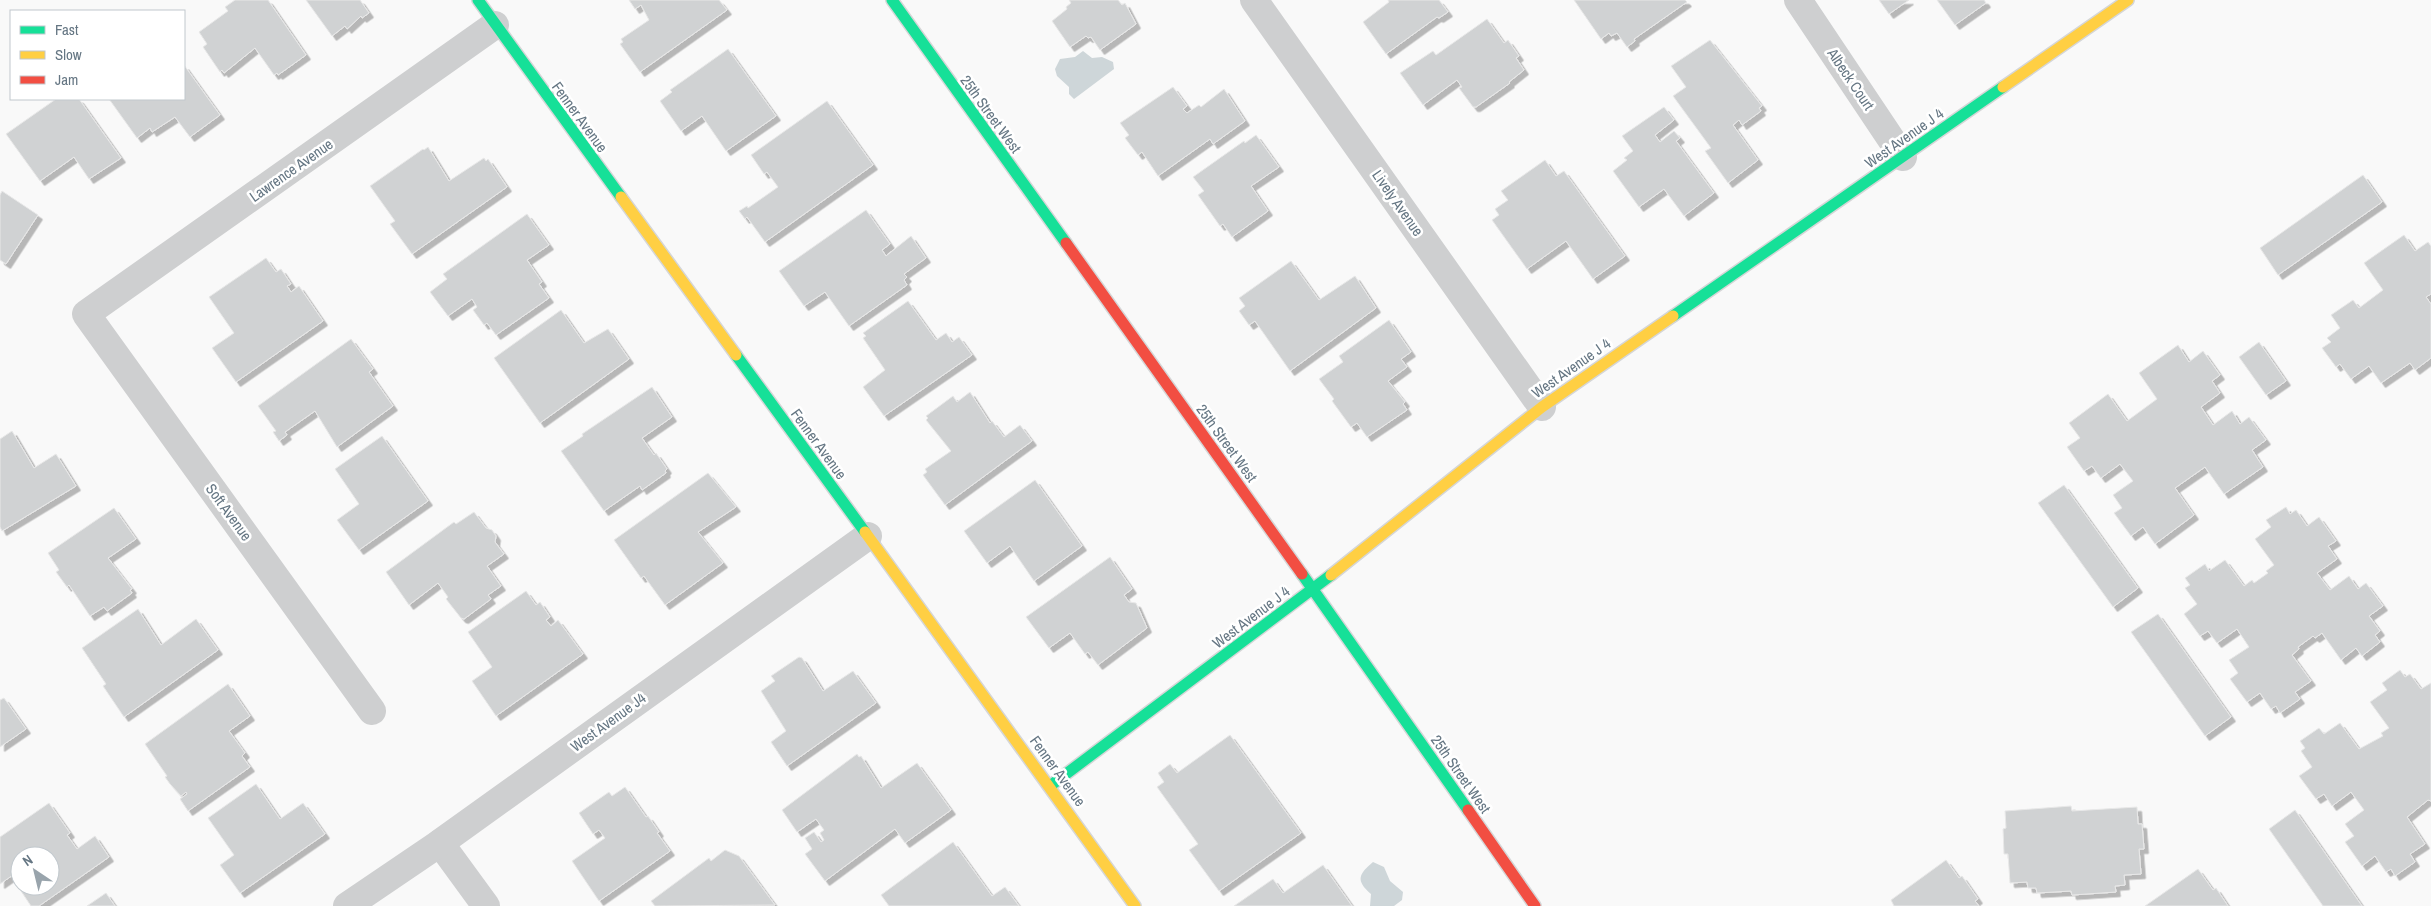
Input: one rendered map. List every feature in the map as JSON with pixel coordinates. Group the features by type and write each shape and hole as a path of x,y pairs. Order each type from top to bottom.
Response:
{"street":[{"name":"Fenner Avenue","path":"478,0 1050,786 1135,906"},
{"name":"25th Street West","path":"892,0 1313,589 1535,906"},
{"name":"Lively Avenue","path":"1254,0 1542,407"},
{"name":"Albeck Court","path":"1798,0 1903,157"},
{"name":"West Avenue J 4","path":"1050,786 1313,589 1542,407 2128,0"},
{"name":"Lawrence Avenue","path":"86,314 495,25"},
{"name":"Soft Avenue","path":"86,314 372,711"},
{"name":"West Avenue J4","path":"347,906 440,843 868,536"},
{"path":"440,843 486,906"}],"shaded area":[{"path":"1083,51 1092,58 1102,57 1113,62 1114,69 1074,99 1069,94 1069,87 1057,76 1055,69 1060,59 1075,57"},
{"path":"1373,862 1384,867 1390,881 1403,892 1402,900 1394,906 1370,906 1371,894 1363,885 1361,877"}],"building":[{"path":"235,0 268,0 306,55 278,75 277,73 274,75 255,48 224,73 222,70 220,72 203,47 207,44 199,32 228,11 225,7"},
{"path":"306,0 360,0 369,13 362,18 361,16 347,29 345,26 332,36"},
{"path":"629,0 719,0 727,10 640,72 620,44 623,42 621,39 649,20 641,5 635,9"},
{"path":"1069,0 1118,0 1122,5 1125,3 1136,24 1100,50 1091,37 1088,38 1086,36 1070,47 1052,21 1067,9 1066,7 1071,3"},
{"path":"1388,0 1439,0 1448,12 1439,18 1437,17 1386,54 1363,22 1389,2"},
{"path":"1574,0 1685,0 1687,2 1634,39 1635,41 1627,47 1617,33 1611,36 1609,33 1601,39"},
{"path":"1879,0 1909,0 1889,14"},
{"path":"1937,0 1984,0 1986,3 1955,25"},
{"path":"1487,19 1504,43 1508,40 1519,56 1516,58 1524,70 1510,83 1476,107 1473,107 1459,88 1462,87 1457,80 1423,105 1400,73 1433,51 1436,55"},
{"path":"1710,40 1762,106 1759,108 1761,111 1742,125 1739,120 1733,125 1758,160 1728,183 1705,151 1711,148 1673,96 1686,87 1671,66"},
{"path":"728,49 776,116 726,151 702,116 681,131 660,101 672,92 670,90"},
{"path":"185,66 220,115 190,137 175,117 152,132 150,128 137,138 110,100 185,100"},
{"path":"1173,87 1187,106 1183,109 1187,113 1199,105 1201,107 1224,89 1245,121 1213,144 1210,139 1158,176 1142,152 1138,155 1125,138 1129,135 1120,123"},
{"path":"55,100 80,100 121,158 89,179 74,157 40,181 6,134"},
{"path":"827,101 873,165 765,242 747,217 745,219 739,211 747,206 748,208 778,187 767,172 764,174 751,155"},
{"path":"1664,107 1674,120 1655,135 1660,142 1674,131 1680,138 1676,141 1714,193 1684,216 1664,189 1639,207 1613,171 1627,160 1624,158 1633,151 1622,136"},
{"path":"1256,135 1279,167 1251,186 1268,211 1232,237 1223,224 1220,226 1198,195 1204,191 1193,177 1244,141 1245,143"},
{"path":"428,147 449,181 484,158 486,161 488,159 507,187 412,254 390,224 395,221 370,186"},
{"path":"1545,160 1556,176 1564,171 1625,256 1593,279 1566,241 1527,269 1492,220 1499,215 1495,209 1508,200 1501,191"},
{"path":"2363,175 2382,202 2278,275 2260,248"},
{"path":"2,191 38,215 6,264 0,260 0,195"},
{"path":"866,210 890,244 882,250 886,256 911,236 926,258 904,274 907,277 904,280 907,285 849,326 825,292 804,306 779,271"},
{"path":"527,214 549,245 527,260 542,282 539,284 549,298 496,335 487,323 484,325 473,310 477,307 472,299 448,316 430,292 447,279 443,274"},
{"path":"2404,235 2415,251 2428,242 2431,246 2431,294 2426,297 2431,304 2431,358 2415,370 2410,363 2381,383 2369,366 2351,379 2340,364 2336,367 2322,348 2331,342 2327,338 2340,328 2331,315 2353,300 2359,308 2383,290 2364,263"},
{"path":"266,258 276,272 281,269 291,284 287,286 291,292 299,286 323,321 236,382 212,348 234,333 209,297"},
{"path":"1291,261 1319,300 1355,276 1376,308 1290,371 1255,321 1249,325 1239,311 1245,306 1239,298"},
{"path":"908,301 936,340 946,333 952,342 959,337 972,355 884,416 863,387 885,370 863,338 866,336 863,333"},
{"path":"561,310 584,343 608,329 629,359 540,423 494,358"},
{"path":"1389,320 1411,352 1401,359 1407,367 1388,381 1405,402 1403,404 1407,410 1367,437 1357,423 1351,427 1319,379 1343,362 1339,356"},
{"path":"351,339 373,369 369,372 393,406 337,447 315,411 285,432 287,435 279,441 273,432 276,431 258,406"},
{"path":"2259,342 2286,381 2266,395 2239,357"},
{"path":"2178,345 2189,362 2203,351 2220,375 2212,381 2220,393 2201,407 2213,425 2232,411 2240,424 2249,417 2266,440 2252,450 2263,467 2224,494 2205,467 2175,488 2194,515 2155,544 2143,527 2131,536 2114,513 2122,508 2113,495 2133,481 2120,464 2101,478 2092,466 2084,471 2067,447 2080,438 2069,423 2108,394 2127,421 2157,399 2139,373"},
{"path":"652,387 672,417 642,438 667,469 666,473 642,490 640,486 604,511 561,451 583,436 582,434"},
{"path":"970,392 990,423 992,421 1004,437 1020,425 1032,441 945,505 923,475 927,472 925,469 951,451 926,420 928,418 926,416 953,396 957,402"},
{"path":"12,431 34,468 56,454 76,486 2,531 0,527 0,439"},
{"path":"382,436 428,501 359,550 337,520 359,504 335,469"},
{"path":"708,473 736,507 698,532 723,563 665,605 644,576 641,578 614,540"},
{"path":"1035,480 1082,546 1034,581 1010,546 987,563 964,531"},
{"path":"2064,485 2138,588 2113,607 2038,503"},
{"path":"2286,507 2290,514 2296,510 2307,526 2319,517 2336,541 2328,546 2337,559 2317,573 2330,590 2349,576 2358,589 2366,583 2383,606 2369,616 2380,631 2375,635 2380,642 2362,656 2356,648 2341,660 2322,633 2315,638 2313,636 2298,647 2299,649 2292,655 2311,681 2295,692 2300,699 2280,713 2276,706 2271,709 2260,693 2247,702 2230,679 2238,673 2229,660 2249,647 2237,629 2217,643 2208,631 2200,636 2184,614 2197,604 2185,588 2190,585 2185,578 2205,564 2209,571 2225,560 2244,586 2252,580 2254,583 2268,573 2266,571 2274,565 2255,539 2271,527 2266,520"},
{"path":"114,508 136,539 108,558 132,589 130,590 132,593 107,611 104,607 90,616 69,585 67,587 56,572 59,570 48,553"},
{"path":"474,512 486,528 492,530 496,536 495,542 504,554 487,566 501,586 488,595 491,599 464,619 461,618 446,599 448,597 438,583 409,605 386,572 454,522 456,524"},
{"path":"1110,557 1132,589 1124,595 1129,602 1136,603 1147,628 1098,665 1088,652 1085,654 1070,633 1049,648 1026,617"},
{"path":"526,591 536,605 540,602 550,617 546,620 551,626 558,620 583,654 496,716 472,681 492,667 468,632"},
{"path":"138,609 161,645 196,619 218,650 124,717 103,686 106,684 82,648"},
{"path":"2158,614 2231,717 2205,736 2131,632"},
{"path":"799,657 802,658 823,691 853,671 876,703 787,766 771,742 786,731 761,691 775,681 771,676"},
{"path":"2400,670 2405,677 2410,674 2421,689 2431,683 2431,801 2428,800 2407,817 2425,844 2410,854 2415,862 2395,876 2391,869 2386,872 2375,856 2362,866 2345,842 2354,836 2345,824 2364,810 2351,792 2332,806 2324,794 2316,799 2299,776 2312,767 2301,751 2305,748 2300,741 2319,728 2324,734 2340,723 2359,749 2383,736 2381,733 2389,728 2370,702 2387,690 2382,683"},
{"path":"228,684 250,716 229,731 245,753 242,756 250,767 188,811 180,799 187,794 186,792 181,796 170,784 165,777 167,776 145,744"},
{"path":"4,698 26,729 0,747 0,700"},
{"path":"1230,735 1301,833 1219,891 1189,850 1198,844 1157,787 1164,782 1158,773 1170,764 1177,773"},
{"path":"857,754 859,757 861,756 881,788 917,763 951,810 905,843 895,829 825,881 805,854 812,849 805,838 814,832 821,842 824,840 820,833 824,830 816,819 797,832 782,810"},
{"path":"256,784 280,819 303,803 325,834 240,893 220,865 234,855 208,818"},
{"path":"625,787 646,817 648,816 670,851 599,901 572,861 605,838 599,830 593,834 579,813 609,792 612,796"},
{"path":"49,803 70,833 67,835 77,849 95,836 109,857 60,891 60,846 10,846 10,877 0,884 0,837"},
{"path":"2071,806 2072,811 2137,807 2138,824 2142,824 2144,849 2139,849 2141,874 2124,875 2125,885 2115,886 2116,892 2072,895 2071,891 2037,893 2036,888 2028,888 2027,882 2010,883 2008,854 2004,854 2003,829 2006,828 2005,811"},
{"path":"2295,810 2362,906 2323,906 2269,829"},
{"path":"953,842 992,896 1005,887 1019,906 889,906 881,895"},
{"path":"725,850 739,856 775,905 655,906 651,901 709,858 711,861"},
{"path":"1946,860 1959,878 1962,876 1978,899 1975,901 1979,906 1894,906 1891,900"},
{"path":"1323,865 1352,906 1234,906 1273,879 1283,893"},
{"path":"2198,869 2213,890 2216,888 2228,906 2145,906"},
{"path":"106,893 115,906 87,906"},
{"path":"24,896 53,896 39,906 31,906"}],"traffic: fast":[{"path":"478,0 621,197"},
{"path":"892,0 1066,243"},
{"path":"1673,316 2003,87"},
{"path":"736,355 865,532"},
{"path":"1302,574 1468,810"},
{"path":"1050,786 1331,575"}],"traffic: slow":[{"path":"2003,87 2128,0"},
{"path":"621,197 736,355"},
{"path":"1331,575 1542,407 1673,316"},
{"path":"865,532 1135,906"}],"traffic: jam":[{"path":"1066,243 1302,574"},
{"path":"1468,810 1535,906"}]}
